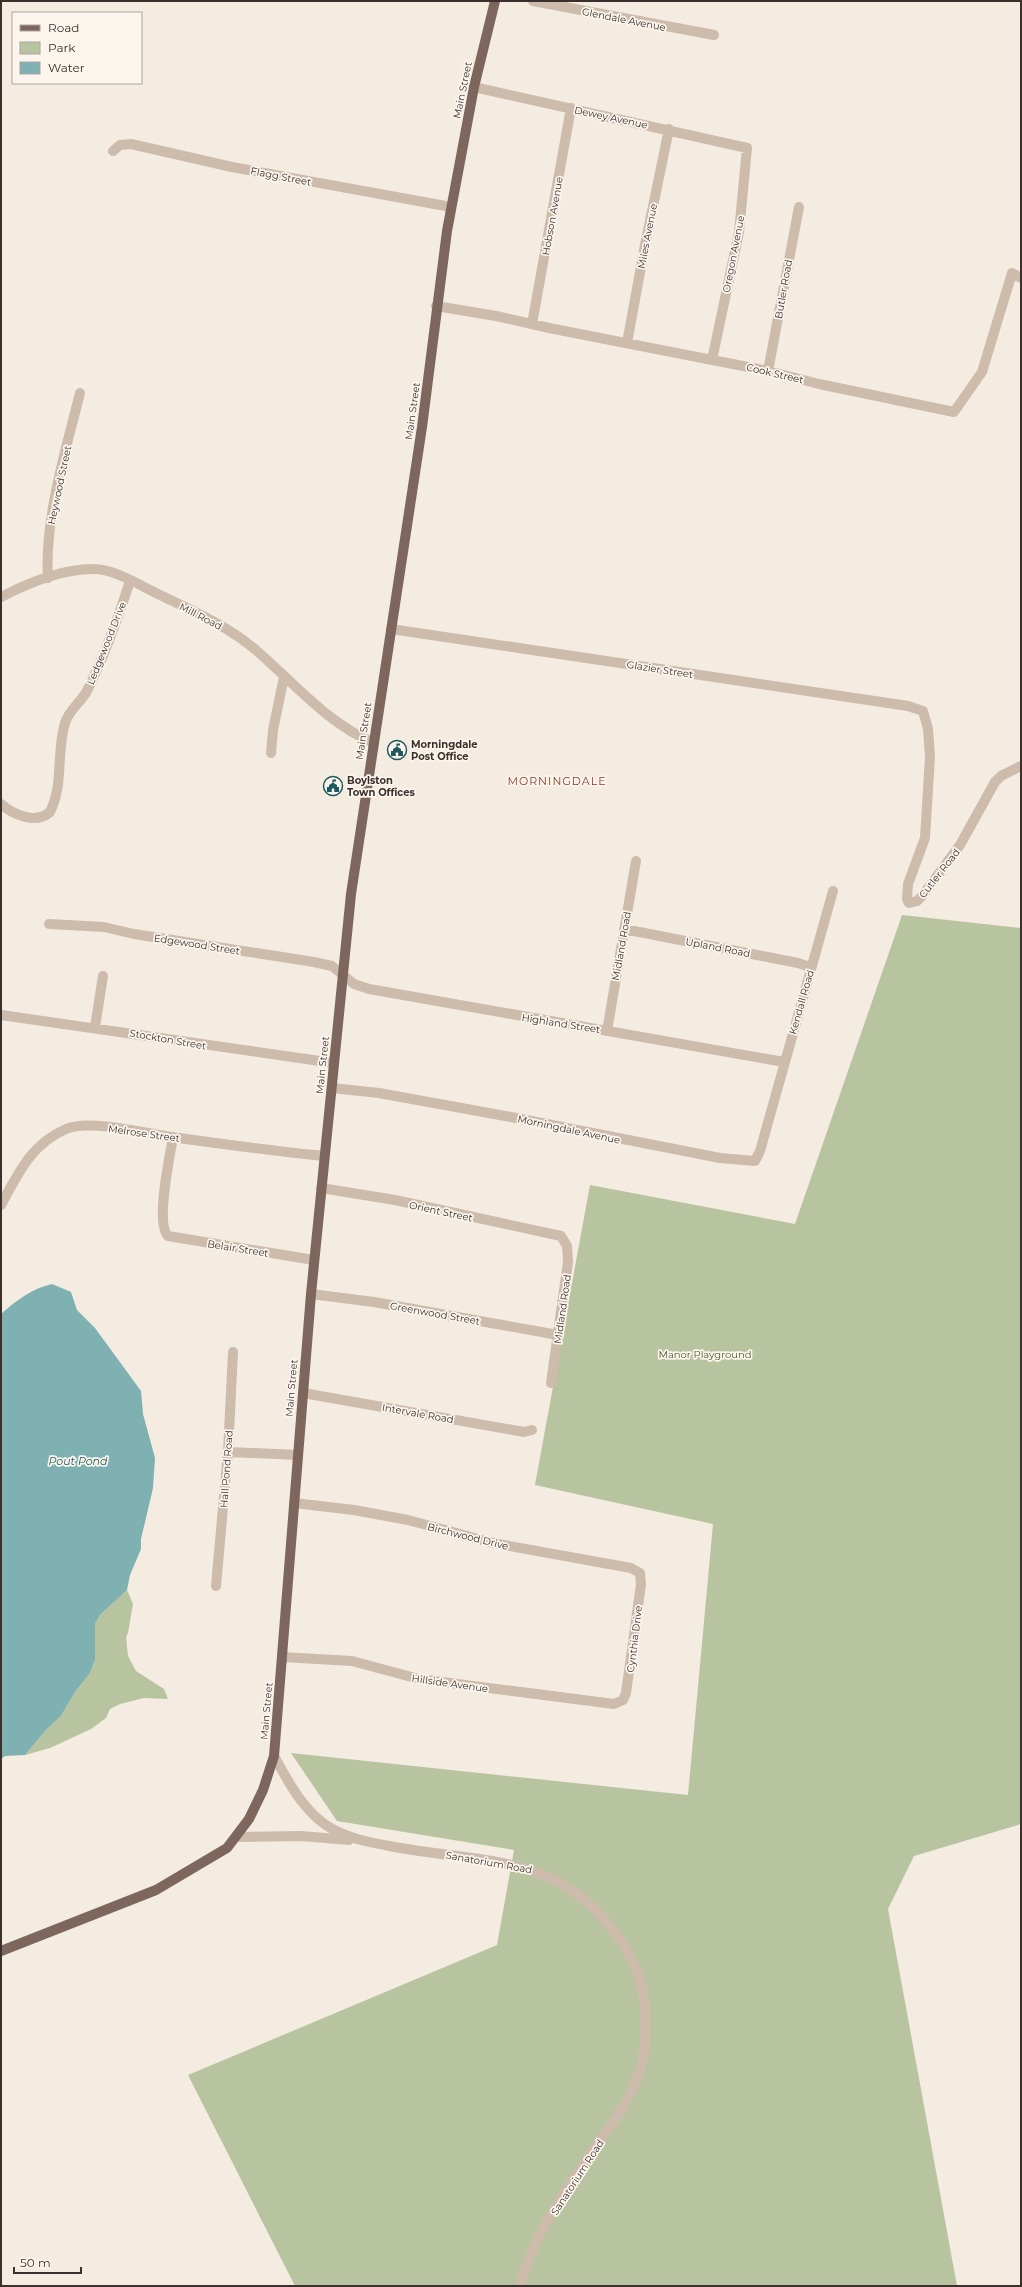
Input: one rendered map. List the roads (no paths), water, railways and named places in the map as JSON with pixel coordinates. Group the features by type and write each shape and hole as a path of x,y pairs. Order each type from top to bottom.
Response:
{"main road":[{"name":"Main Street","path":"1,1951 156,1890 226,1848 249,1819 259,1798 274,1756 314,1260 351,894 422,427 436,306 451,207 474,87 495,1"}],"street":[{"name":"Glendale Avenue","path":"534,1 714,35"},
{"name":"Dewey Avenue","path":"474,87 670,129 747,148"},
{"name":"Hobson Avenue","path":"532,324 571,108"},
{"name":"Miles Avenue","path":"627,343 645,245 670,129"},
{"name":"Flagg Street","path":"113,151 120,145 131,144 232,167 451,207"},
{"name":"Oregon Avenue","path":"712,360 739,232 747,148"},
{"name":"Butler Road","path":"768,371 799,207"},
{"name":"Cook Street","path":"436,306 768,371 819,384 954,412 982,372 1012,273 1021,278"},
{"name":"Heywood Street","path":"48,578 46,555 49,535 65,452 80,393"},
{"name":"Mill Road","path":"1,597 18,588 48,578 81,570 95,569 130,580 223,627 258,652 284,677 349,731 374,743"},
{"name":"Ledgewood Drive","path":"1,804 8,811 21,816 36,817 50,812 59,787 65,722 86,693 98,667 115,628 130,580"},
{"name":"Glazier Street","path":"391,628 908,706 923,711 924,717"},
{"path":"271,753 273,730 284,677"},
{"name":"Cutler Road","path":"924,717 928,729 930,757 927,821 923,846 908,884 906,899 909,902 917,901 923,895 960,846 994,782 1001,776 1021,766"},
{"name":"Midland Road","path":"606,1031 636,861"},
{"name":"Kendall Road","path":"770,1113 811,975 810,970 833,891"},
{"name":"Edgewood Street","path":"49,924 104,927 134,934 314,962 332,966 343,974"},
{"name":"Upland Road","path":"624,928 798,963 810,970"},
{"name":"Highland Street","path":"343,974 354,984 370,989 784,1062"},
{"path":"95,1027 103,976"},
{"name":"Stockton Street","path":"1,1015 95,1027 227,1049 334,1063"},
{"name":"Morningdale Avenue","path":"332,1088 379,1093 511,1117 603,1136 751,1162 758,1158 770,1113"},
{"name":"Melrose Street","path":"1,1205 25,1161 34,1151 68,1128 79,1126 100,1126 173,1137 324,1156"},
{"name":"Belair Street","path":"173,1137 163,1215 164,1232 168,1236 314,1260"},
{"name":"Orient Street","path":"321,1188 395,1200 561,1236"},
{"name":"Midland Road","path":"551,1383 568,1262 566,1246 561,1236"},
{"name":"Greenwood Street","path":"311,1294 374,1302 558,1335"},
{"name":"Hall Pond Road","path":"216,1586 228,1452 233,1352"},
{"name":"Intervale Road","path":"303,1393 524,1432 532,1430"},
{"path":"228,1452 298,1455"},
{"name":"Birchwood Drive","path":"294,1503 341,1508 408,1520 493,1543 631,1568 640,1574"},
{"name":"Cynthia Drive","path":"620,1702 626,1693 628,1681 641,1584 640,1574"},
{"name":"Hillside Avenue","path":"282,1657 352,1661 428,1681 599,1703 620,1702"},
{"name":"Sanatorium Road","path":"274,1756 292,1787 311,1812 333,1829 359,1841 510,1864 547,1875 581,1895 593,1906 618,1936 633,1963 645,2006 645,2036 640,2067 620,2113 592,2152 542,2232 530,2257 520,2286"},
{"path":"236,1837 301,1836 359,1841"}],"water":[{"name":"Pout Pond","path":"52,1284 71,1292 77,1310 95,1328 141,1391 143,1414 155,1458 153,1488 141,1539 141,1549 130,1575 127,1590 100,1615 95,1624 95,1660 90,1673 75,1692 61,1716 46,1730 25,1755 5,1756 1,1759 1,1314 25,1296 37,1289"}],"place":[{"name":"Morningdale Post Office","path":"397,750"},
{"name":"Boylston Town Offices","path":"333,786"}],"district":[{"name":"MORNINGDALE","path":"557,781"}],"park label":[{"name":"Manor Playground","path":"705,1354"}]}
